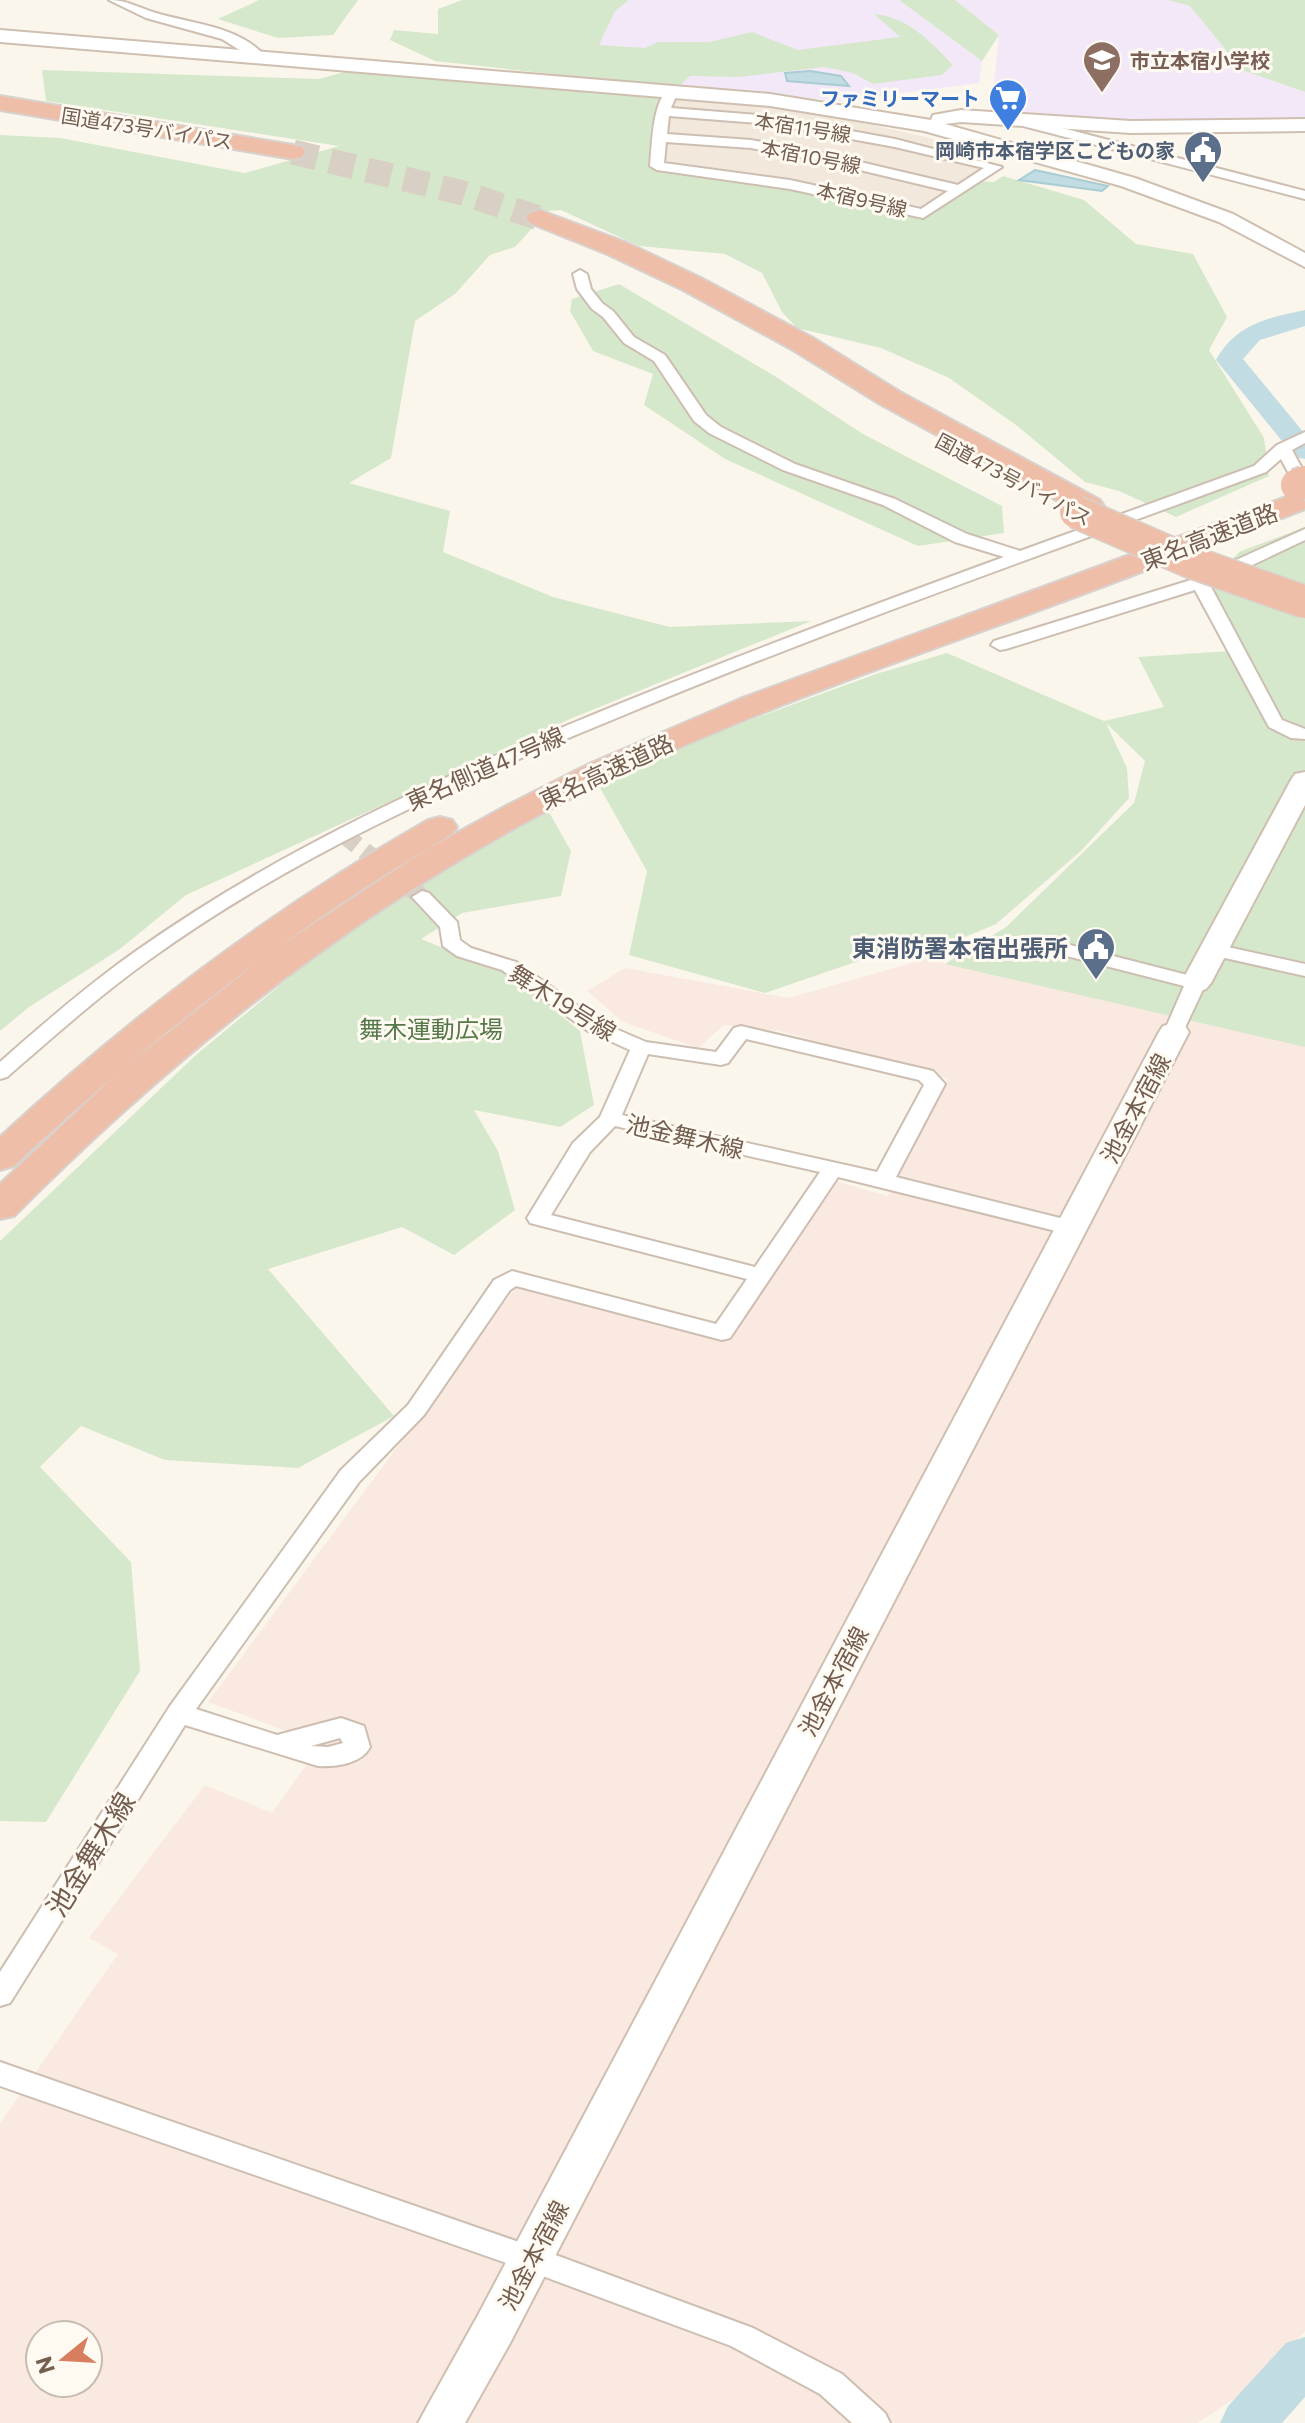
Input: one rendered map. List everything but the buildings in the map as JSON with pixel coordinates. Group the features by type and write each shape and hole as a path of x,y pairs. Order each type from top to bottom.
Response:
{"highway":[{"name":"国道473号バイパス","path":"0,103 293,152"},
{"name":"国道473号バイパス","path":"539,218 616,248 692,284 745,314 885,408 1008,479 1305,590"},
{"name":"東名高速道路","path":"0,1158 167,1008 259,939 338,886 518,785 612,740 738,688 1303,489"},
{"name":"東名高速道路","path":"0,1207 106,1103 247,986 402,881 531,807 600,771 775,697 1303,489"},
{"name":"国道473号バイパス","path":"1082,509 1191,562 1305,602"}],"street":[{"path":"115,0 154,17 217,34 251,48 259,56"},
{"path":"0,36 817,106 926,125 1128,182 1226,218 1305,261"},
{"path":"662,124 671,92"},
{"path":"895,143 937,119 961,116 1131,127 1305,125"},
{"name":"本宿11号線","path":"662,124 769,120 895,143"},
{"path":"1015,120 1305,195"},
{"name":"本宿9号線","path":"662,124 657,166 716,170 783,181 923,214 995,167 895,143"},
{"name":"本宿10号線","path":"662,124 960,190"},
{"path":"580,274 584,289 597,306 608,314 629,340 660,358 681,386 694,411 715,430 789,467 889,502 961,538 1022,557"},
{"name":"東名側道47号線","path":"0,1073 36,1038 100,987 220,903 284,864 421,795 800,637 1260,469 1283,448 1305,437"},
{"path":"1283,448 1303,489"},
{"path":"1000,645 1200,583 1305,534"},
{"path":"1200,583 1275,723 1297,734 1305,734"},
{"path":"1174,1032 1214,950 1297,809 1305,780"},
{"name":"舞木19号線","path":"422,897 450,926 450,942 464,952 509,966 595,1027 641,1047 721,1059 741,1032 926,1075 935,1084 883,1180"},
{"path":"1066,950 1196,983"},
{"path":"1214,950 1305,970"},
{"name":"池金本宿線","path":"443,2419 531,2259 1174,1032"},
{"path":"610,1119 641,1047"},
{"name":"池金舞木線","path":"0,1995 179,1713 350,1476 416,1410 502,1285 512,1278 722,1333 763,1276 538,1218 581,1148 610,1119 883,1180"},
{"path":"763,1276 832,1170"},
{"path":"883,1180 1072,1228"},
{"path":"179,1713 277,1745"},
{"path":"0,2074 531,2259 742,2337 831,2384 874,2423"}],"shaded area":[{"path":"629,0 899,0 982,61 979,83 840,101 677,88 598,45 615,10"},
{"path":"955,0 1168,0 1190,6 1242,70 1305,92 1305,121 1136,125 991,114 999,35"},
{"path":"663,95 821,113 986,151 976,159 1002,165 923,216 652,167 657,115"},
{"path":"926,959 1305,1047 1305,2331 1261,2381 1198,2423 0,2423 0,2123 118,1954 89,1938 205,1785 272,1813 321,1744 208,1702 520,1282 729,1334 835,1181 888,1196 948,1079 780,1031 724,1025 698,1048 623,1022 587,991 625,968 788,998"}],"green space":[{"path":"259,0 358,0 333,35 278,38 218,19"},
{"path":"462,0 629,0 615,11 599,45 645,48 658,42 709,42 752,32 798,50 900,37 874,14 908,25 953,65 942,75 873,84 853,73 824,67 739,77 690,76 677,88 435,61 390,40 394,30 438,34 438,9"},
{"path":"899,0 955,0 999,35 982,61"},
{"path":"1168,0 1305,0 1305,92 1242,70 1190,6"},
{"path":"42,70 319,79 344,72 663,95 657,115 652,166 713,172 923,216 978,181 994,182 1003,176 1084,200 1136,244 1193,254 1227,317 1209,350 1264,438 1269,476 1176,517 1119,491 1085,482 1016,425 949,378 881,348 797,328 782,312 762,273 725,254 639,246 561,210 548,211 515,247 490,255 455,294 415,321 391,458 349,483 450,511 443,552 553,597 670,627 811,621 570,719 186,895 120,949 29,1007 0,1031 0,135 60,138 245,173 339,146 46,101"},
{"path":"619,284 773,375 863,434 1002,506 1004,533 918,546 725,459 644,405 653,374 593,351 570,311 572,299"},
{"path":"1305,527 1305,1047 945,964 1006,927 1134,803 1145,761 1106,723 1127,768 1129,798 1081,851 996,924 920,956 876,955 765,993 629,955 647,871 600,788 682,745 876,674 947,653 1104,721 1164,707 1138,657 1230,651 1196,590 1241,551"},
{"name":"舞木運動広場","path":"546,807 571,851 561,896 462,913 421,939 512,976 580,1031 594,1105 560,1127 474,1110 498,1151 515,1210 454,1255 402,1227 268,1269 394,1416 298,1468 165,1460 81,1426 40,1467 131,1562 140,1671 46,1822 0,1821 0,1241 197,1054 307,963 449,863"}],"water":[{"path":"810,71 841,76 849,86 787,81 785,73"},
{"path":"1035,170 1108,186 1102,191 1019,180"}],"waterway":[{"path":"1305,318 1271,326 1251,335 1242,341 1229,360 1305,451"},
{"path":"1247,2423 1305,2360"}],"tunnel":[{"path":"293,152 463,193 539,218"},
{"path":"343,834 422,897"}],"place":[{"name":"市立本宿小学校","path":"1102,94"},
{"name":"ファミリーマート","path":"1008,132"},
{"name":"岡崎市本宿学区こどもの家","path":"1203,184"},
{"name":"東消防署本宿出張所","path":"1096,981"}]}
